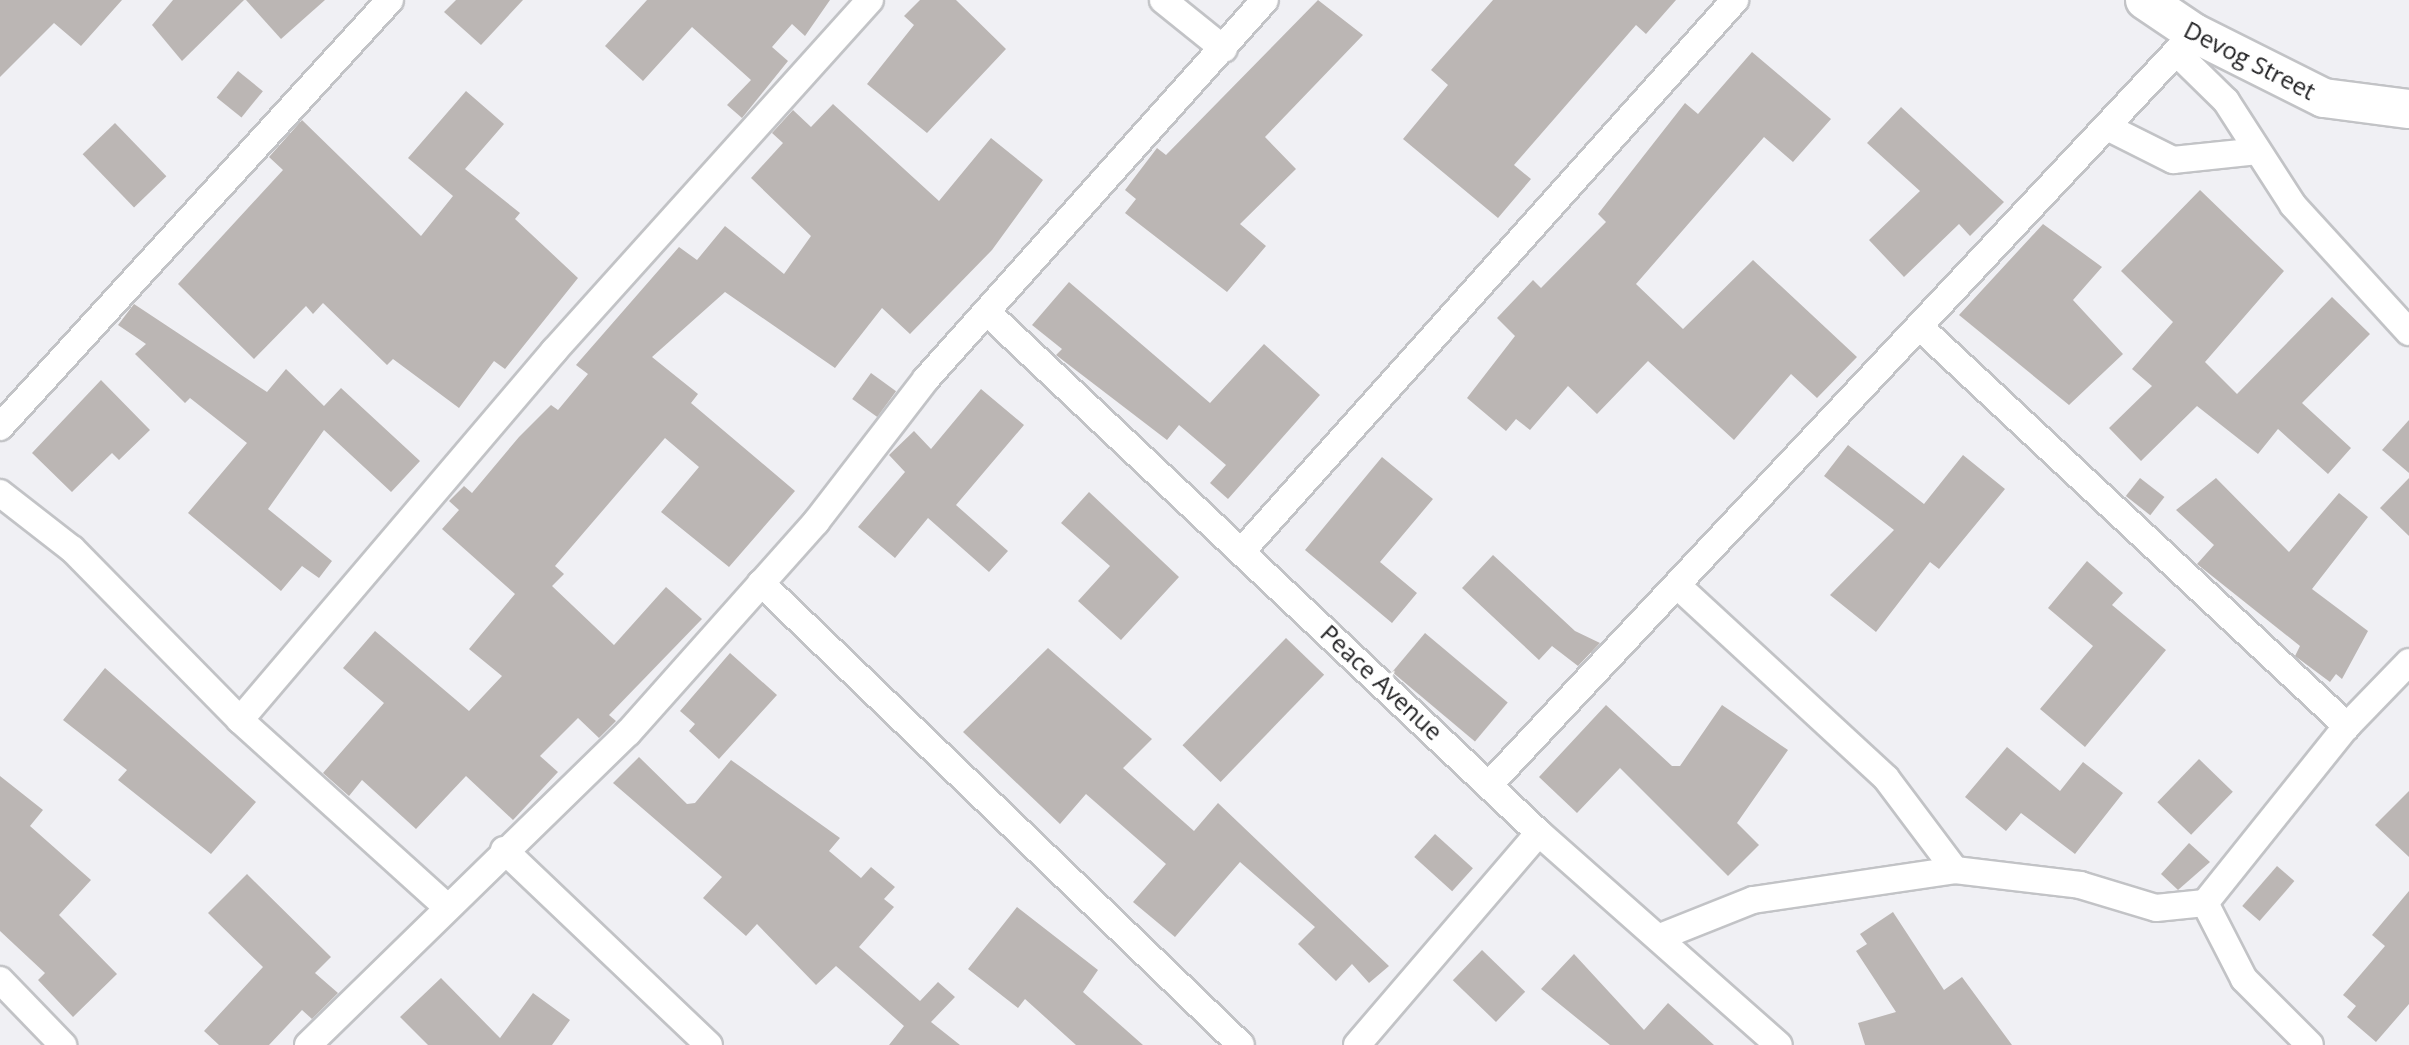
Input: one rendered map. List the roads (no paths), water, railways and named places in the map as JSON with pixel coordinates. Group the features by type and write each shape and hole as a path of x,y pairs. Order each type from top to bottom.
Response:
{"street":[{"path":"0,427 390,0"},
{"path":"240,720 554,351 870,0"},
{"path":"1163,0 1224,49"},
{"path":"308,1045 445,905 628,733 761,583 926,379 989,314 1265,0"},
{"path":"1241,552 1735,0"},
{"name":"Devog Street","path":"2145,0 2185,43 2324,98 2409,109"},
{"path":"1489,785 1922,329 2185,43 2293,205 2409,332"},
{"path":"2107,127 2173,160 2258,151"},
{"name":"Peace Avenue","path":"989,314 1539,833 1779,1045"},
{"path":"1922,329 2347,726"},
{"path":"0,493 72,549 240,720 445,905"},
{"path":"761,583 1241,1045"},
{"path":"1678,586 1886,778 1955,870"},
{"path":"1660,937 1753,900 1955,870 2080,885 2156,908 2205,903 2347,726 2409,662"},
{"path":"1357,1045 1539,833"},
{"path":"504,850 709,1045"},
{"path":"2205,903 2244,979 2310,1045"},
{"path":"0,980 63,1045"}]}
